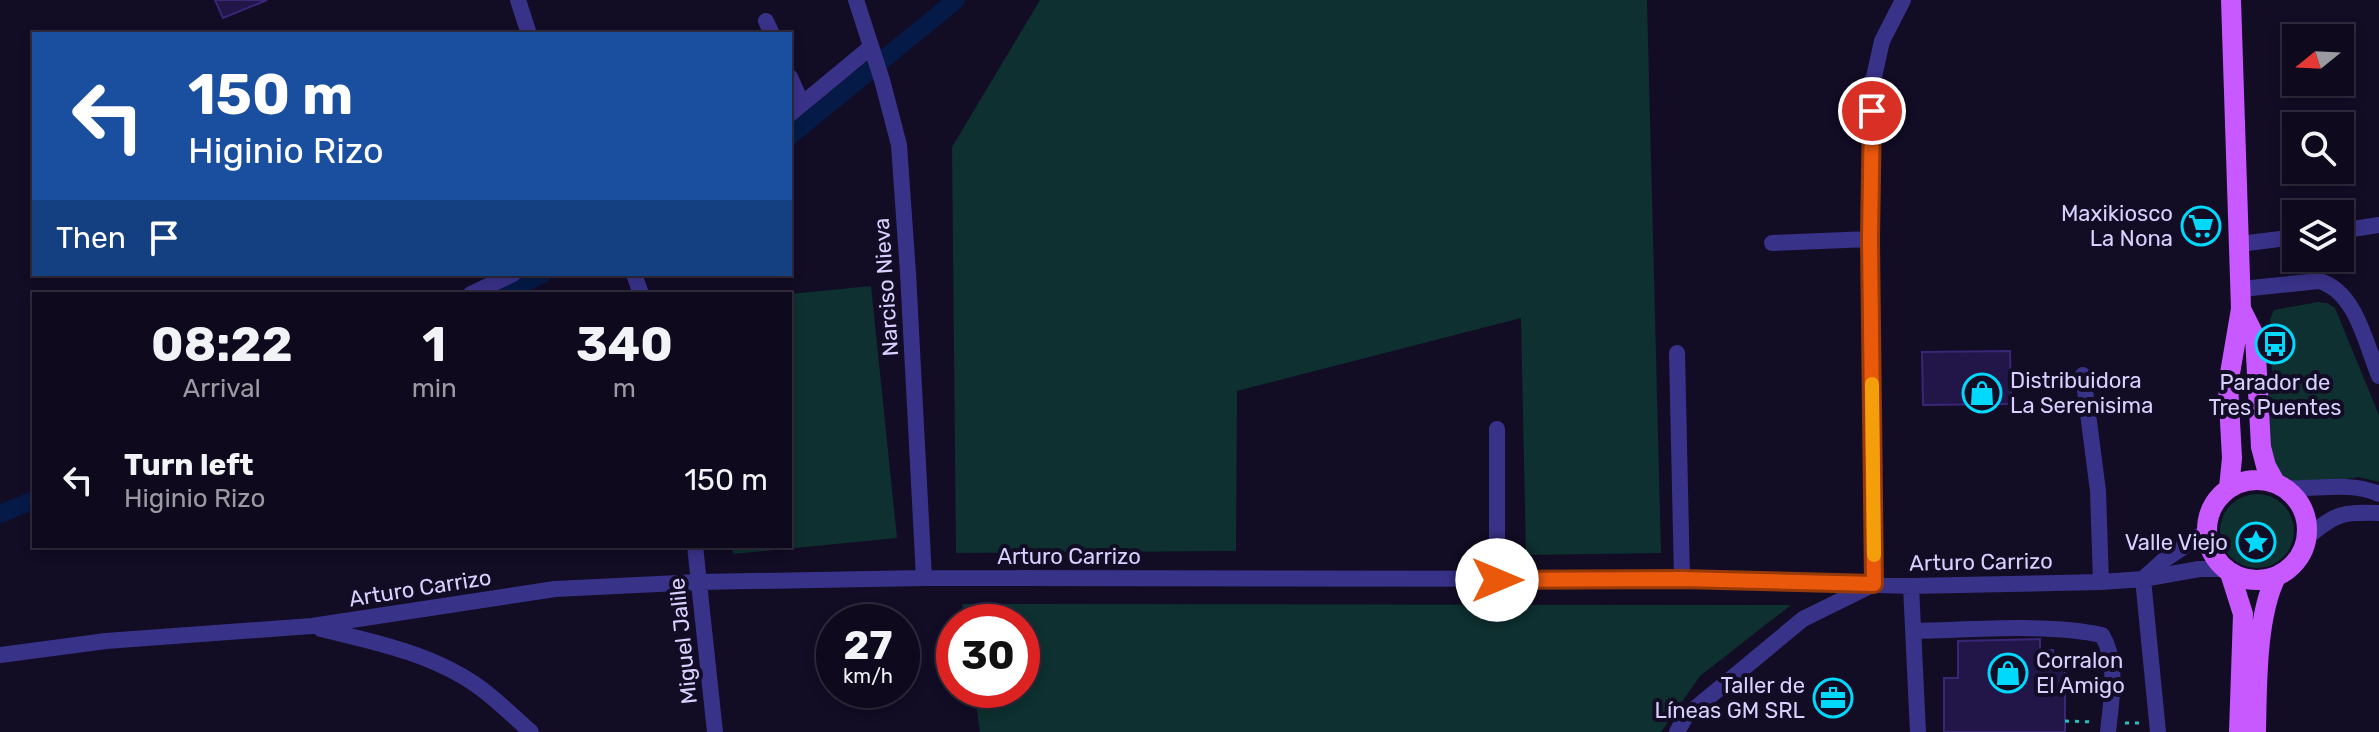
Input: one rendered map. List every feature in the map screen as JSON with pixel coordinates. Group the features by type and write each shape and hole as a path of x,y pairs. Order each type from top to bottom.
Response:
{"main road":[{"path":"2229,488 2232,458 2228,385 2241,299 2231,0"},
{"path":"2227,571 2246,580 2276,577 2292,567 2301,555 2307,537 2304,511 2266,466 2261,447 2255,337 2241,299"},
{"path":"2239,732 2243,614 2227,571 2210,548 2207,531 2210,512 2217,498 2242,482 2257,480 2281,486"},
{"path":"2256,732 2264,623 2268,593 2276,577"}],"street":[{"path":"518,0 528,32"},
{"name":"Narciso Nieva","path":"856,0 899,145 924,578"},
{"path":"1677,732 1686,716 1803,619 1874,584 1870,239 1872,86 1882,41 1903,0"},
{"path":"792,88 796,109 871,47"},
{"path":"2354,229 2379,225"},
{"path":"1772,243 1870,239"},
{"path":"2239,244 2282,239"},
{"path":"475,292 509,276"},
{"path":"2241,299 2319,281 2338,289 2351,308 2379,376"},
{"path":"1677,353 1682,579"},
{"path":"2083,375 2098,491 2101,582"},
{"path":"1497,429 1497,580"},
{"path":"2281,486 2312,490 2364,487 2379,494"},
{"path":"2307,537 2331,518 2353,511 2379,513"},
{"path":"2158,732 2143,579 2164,560 2207,531"},
{"name":"Miguel Jalile","path":"695,548 715,732"},
{"name":"Arturo Carrizo","path":"0,655 106,641 312,626 555,589 699,582 924,578 1682,579 1911,586 2101,582 2143,579 2199,569 2227,571"},
{"path":"1911,586 1918,732"},
{"path":"312,626 432,661 478,686 531,732"},
{"path":"1914,631 2010,629 2102,635 2109,647 2113,689 2108,732"}],"green space":[{"path":"1040,0 1647,0 1661,553 1526,555 1521,318 1237,391 1236,551 956,553 952,147"},
{"path":"871,286 897,538 733,554 732,548 792,548 792,294"},
{"path":"2318,302 2335,308 2379,415 2379,482 2359,477 2309,485 2281,476 2270,462 2263,392 2272,373 2270,319 2274,310"},
{"path":"2257,494 2278,500 2288,510 2294,531 2288,552 2278,562 2257,568 2236,562 2226,552 2220,531 2226,510 2236,500"},
{"path":"1040,604 1791,605 1700,676 1661,732 980,732 977,708 1040,708"}],"building":[{"path":"215,0 267,0 223,18"},
{"path":"2010,351 2011,404 1923,405 1922,352"},
{"path":"2040,639 2040,650 2053,650 2053,661 2065,661 2065,732 1944,732 1944,678 1958,678 1958,641"}],"waterway":[{"path":"792,134 956,0"},
{"path":"504,292 539,276"},
{"path":"0,514 32,501"}],"slow traffic":[{"path":"1872,384 1874,555"}],"place":[{"name":"Maxikiosco La Nona","path":"2201,226"},
{"name":"Parador de Tres Puentes","path":"2275,344"},
{"name":"Distribuidora La Serenisima","path":"1982,393"},
{"name":"Valle Viejo","path":"2256,542"},
{"name":"Corralon El Amigo","path":"2008,673"},
{"name":"Taller de Líneas GM SRL","path":"1833,698"}],"route":[{"path":"1497,580 1682,579 1874,584 1870,239 1872,111"}]}
